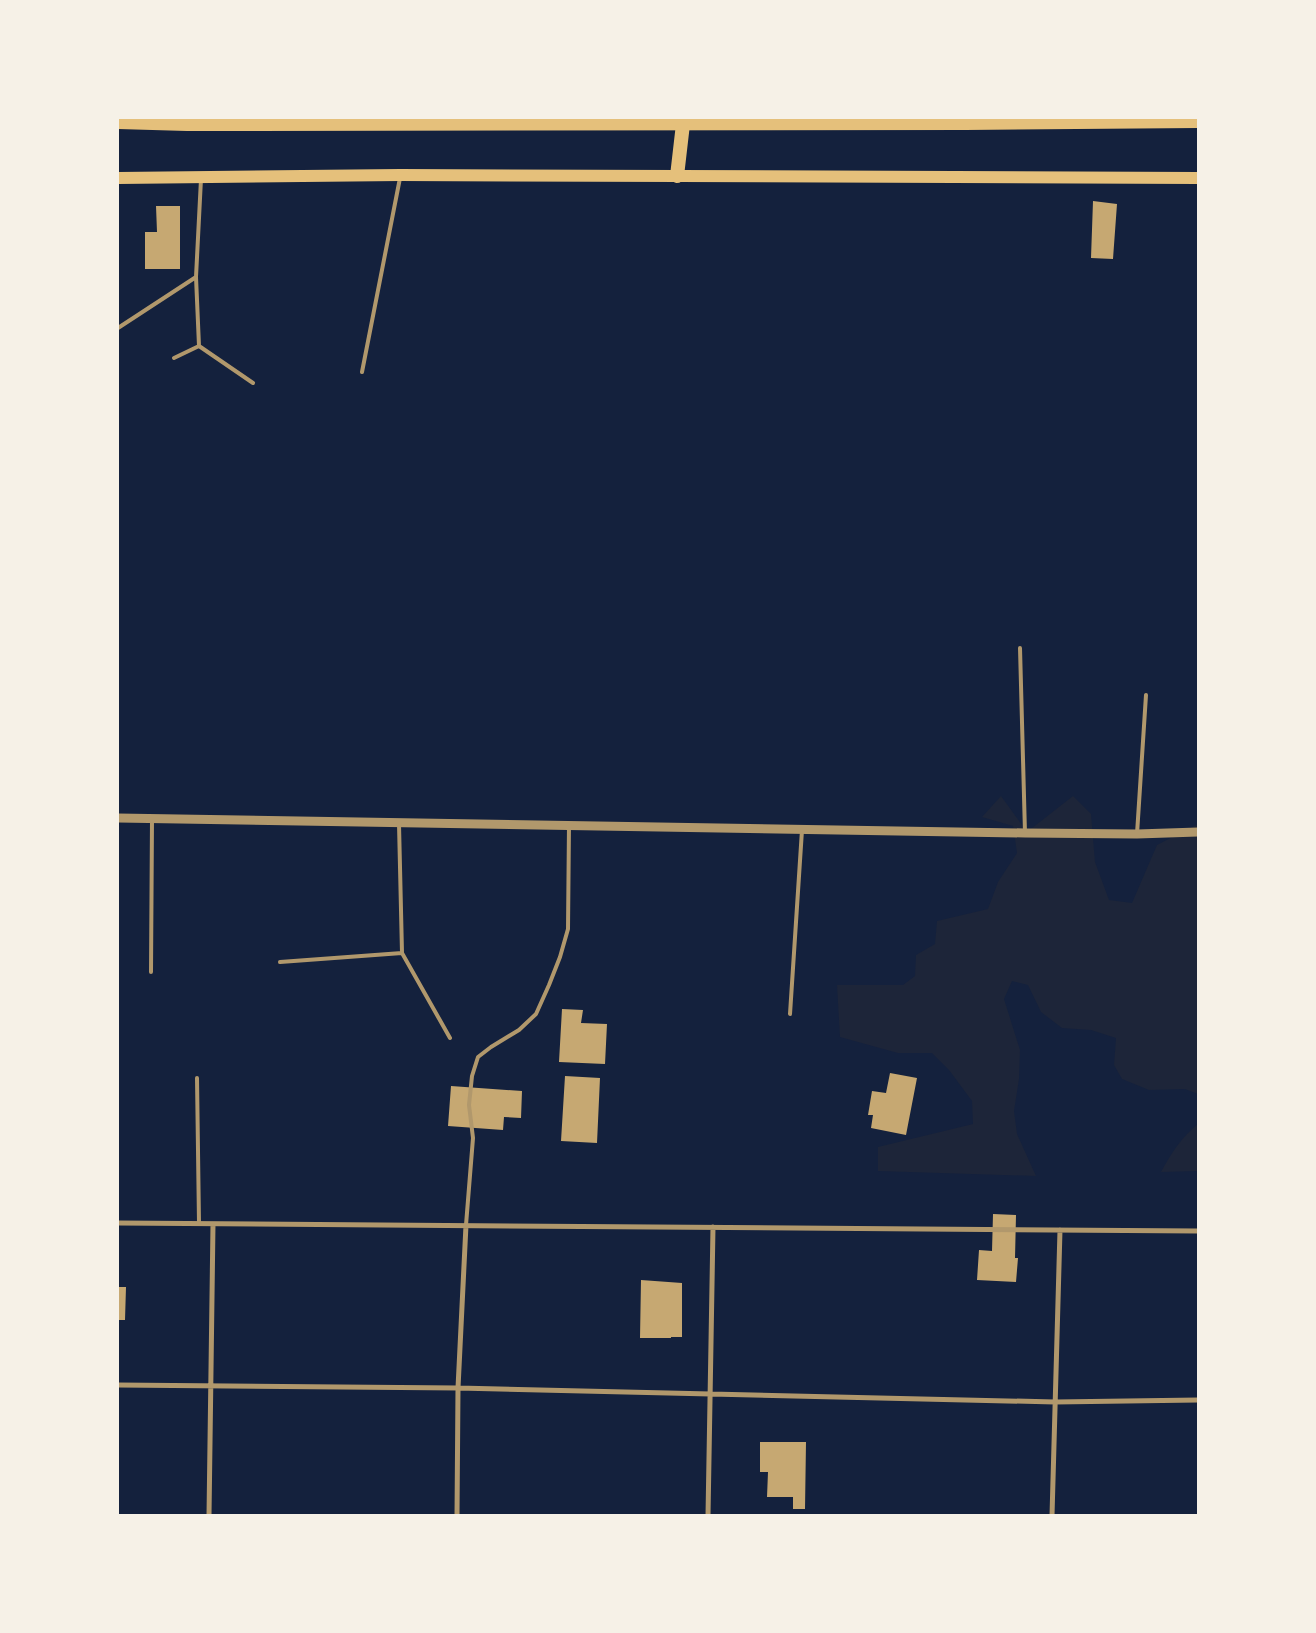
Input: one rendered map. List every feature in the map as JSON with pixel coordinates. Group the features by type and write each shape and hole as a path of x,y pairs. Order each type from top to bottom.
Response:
{"highway":[{"path":"677,176 683,124"}],"main road":[{"path":"118,123 187,125 1198,122"},
{"path":"118,178 400,175 1198,178"}],"street":[{"path":"118,818 1025,833 1137,834 1198,832"},
{"path":"118,1223 1198,1231"},
{"path":"209,1516 213,1224"},
{"path":"457,1516 458,1388 466,1225"},
{"path":"708,1516 713,1227"},
{"path":"1052,1516 1060,1230"},
{"path":"118,1385 458,1388 1055,1402 1198,1400"}],"lane":[{"path":"362,372 400,175"},
{"path":"199,346 196,278 201,177"},
{"path":"118,328 196,278"},
{"path":"174,358 199,346"},
{"path":"199,346 252,383"},
{"path":"1020,648 1025,833"},
{"path":"1137,834 1146,695"},
{"path":"151,972 152,819"},
{"path":"399,822 402,953 450,1038"},
{"path":"466,1225 473,1138 469,1104 472,1076 478,1057 519,1030 536,1014 549,985 568,929 569,825"},
{"path":"790,1014 802,830"},
{"path":"280,962 402,953"},
{"path":"197,1078 199,1223"}],"shaded area":[{"path":"1001,796 1027,832 1073,796 1091,814 1095,862 1109,900 1132,903 1157,845 1198,824 1198,1094 1185,1089 1149,1090 1122,1079 1114,1065 1116,1038 1091,1030 1062,1028 1041,1012 1028,985 1012,981 1004,999 1020,1050 1019,1079 1014,1111 1017,1134 1036,1176 878,1171 878,1147 973,1124 972,1101 949,1070 932,1053 898,1053 840,1037 837,985 903,985 915,976 916,955 935,944 937,921 988,909 998,882 1017,853 1013,826 982,817"},
{"path":"1198,1124 1198,1171 1161,1172 1177,1146"}],"building":[{"path":"1093,201 1117,204 1113,259 1091,258"},
{"path":"156,206 180,206 180,269 145,269 145,232 157,232"},
{"path":"562,1009 583,1010 581,1023 607,1024 605,1064 559,1062"},
{"path":"890,1073 917,1078 906,1135 871,1128 873,1115 868,1115 872,1091 886,1093"},
{"path":"565,1076 600,1078 597,1143 561,1141"},
{"path":"451,1086 522,1091 521,1118 504,1117 503,1130 448,1126"},
{"path":"993,1214 1016,1215 1015,1258 1018,1258 1016,1282 977,1280 979,1250 992,1251"},
{"path":"641,1280 682,1283 682,1337 640,1338"},
{"path":"118,1287 126,1287 125,1320 118,1320"},
{"path":"760,1442 806,1442 805,1509 793,1509 793,1497 767,1497 768,1472 760,1472"}]}
